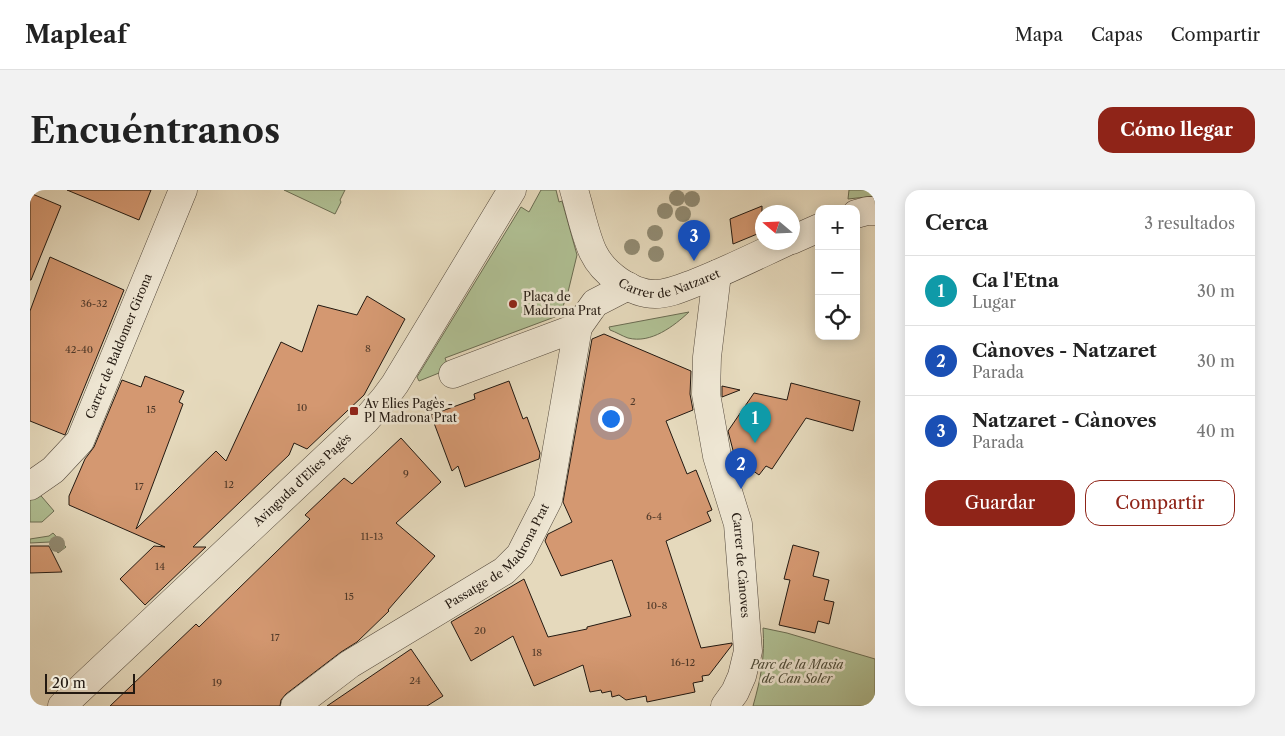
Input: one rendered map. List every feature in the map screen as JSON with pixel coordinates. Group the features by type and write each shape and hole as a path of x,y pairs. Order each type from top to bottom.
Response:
{"street":[{"name":"Carrer de Baldomer Girona","path":"30,486 53,470 80,441 183,190"},
{"name":"Avinguda d'Elies Pagès","path":"62,706 364,421 384,399 395,384 512,190"},
{"name":"Carrer de Natzaret","path":"574,190 593,252 600,263 628,286 653,294 664,293 716,274 768,250"},
{"path":"860,213 875,212"},
{"path":"800,236 815,230"},
{"name":"Carrer de Cànoves","path":"716,274 707,356 706,394 717,456 738,524 748,651 742,676 735,692 725,706"},
{"path":"453,374 578,327 595,303 628,286"},
{"name":"Passatge de Madrona Prat","path":"295,706 350,664 504,571 520,555 548,500 578,327"}],"green space":[{"path":"284,190 345,190 335,214"},
{"name":"Plaça de Madrona Prat","path":"541,190 556,190 559,202 562,201 577,255 560,315 445,358 449,369 419,381 417,377 521,207 529,212"},
{"path":"849,190 875,190 875,196 848,199"},
{"path":"689,312 669,328 645,338 628,338 610,330 609,327"},
{"path":"36,490 54,511 42,522 30,522 30,494"},
{"path":"53,533 66,547 58,553 50,542 30,543 30,539 49,536"},
{"name":"Parc de la Masia de Can Soler","path":"763,628 787,633 875,659 875,706 753,706 762,667"}],"building":[{"path":"67,190 151,190 139,220"},
{"path":"30,193 61,206 31,280 30,280"},
{"path":"755,209 755,235 733,244 730,219"},
{"path":"50,257 124,290 65,435 30,421 30,311"},
{"path":"367,296 405,319 364,395 307,449 294,443 289,455 193,547 206,547 145,605 120,579 154,546 165,547 69,505 69,496 85,459 94,447 122,380 141,387 145,376 184,391 179,402 183,404 136,529 216,451 226,461 281,342 302,352 318,305 357,315"},
{"path":"604,334 691,371 690,394 693,410 666,421 687,474 696,470 712,510 707,512 711,521 666,541 701,648 732,643 709,675 702,676 703,681 693,683 695,692 647,702 646,696 626,700 619,695 612,697 611,691 602,693 601,690 590,692 583,665 534,686 513,636 471,661 451,622 524,579 548,637 587,629 587,627 631,616 612,560 561,576 545,541 548,534 572,522 563,502 592,339"},
{"path":"509,381 523,419 527,417 540,453 539,459 465,487 458,466 452,471 431,415 475,399 474,394"},
{"path":"791,383 860,401 853,431 806,418 772,469 766,466 759,475 735,458 728,431 754,393 787,400"},
{"path":"722,386 740,390 722,397"},
{"path":"401,438 441,482 396,523 435,556 389,611 357,642 286,694 281,700 280,706 110,706 196,624 199,627 310,519 305,515 344,478 352,484"},
{"path":"793,545 819,552 813,576 829,580 824,600 834,602 829,624 818,621 815,633 779,625 790,580 784,579"},
{"path":"30,546 49,546 62,572 30,573"},
{"path":"411,649 443,696 427,706 327,706"}],"place":[{"name":"Natzaret - Cànoves","path":"694,261"},
{"name":"Plaça de Madrona Prat","path":"513,304"},
{"name":"Av Elies Pagès - Pl Madrona Prat","path":"354,411"},
{"name":"Ca l'Etna","path":"755,443"},
{"name":"Cànoves - Natzaret","path":"741,489"}]}
